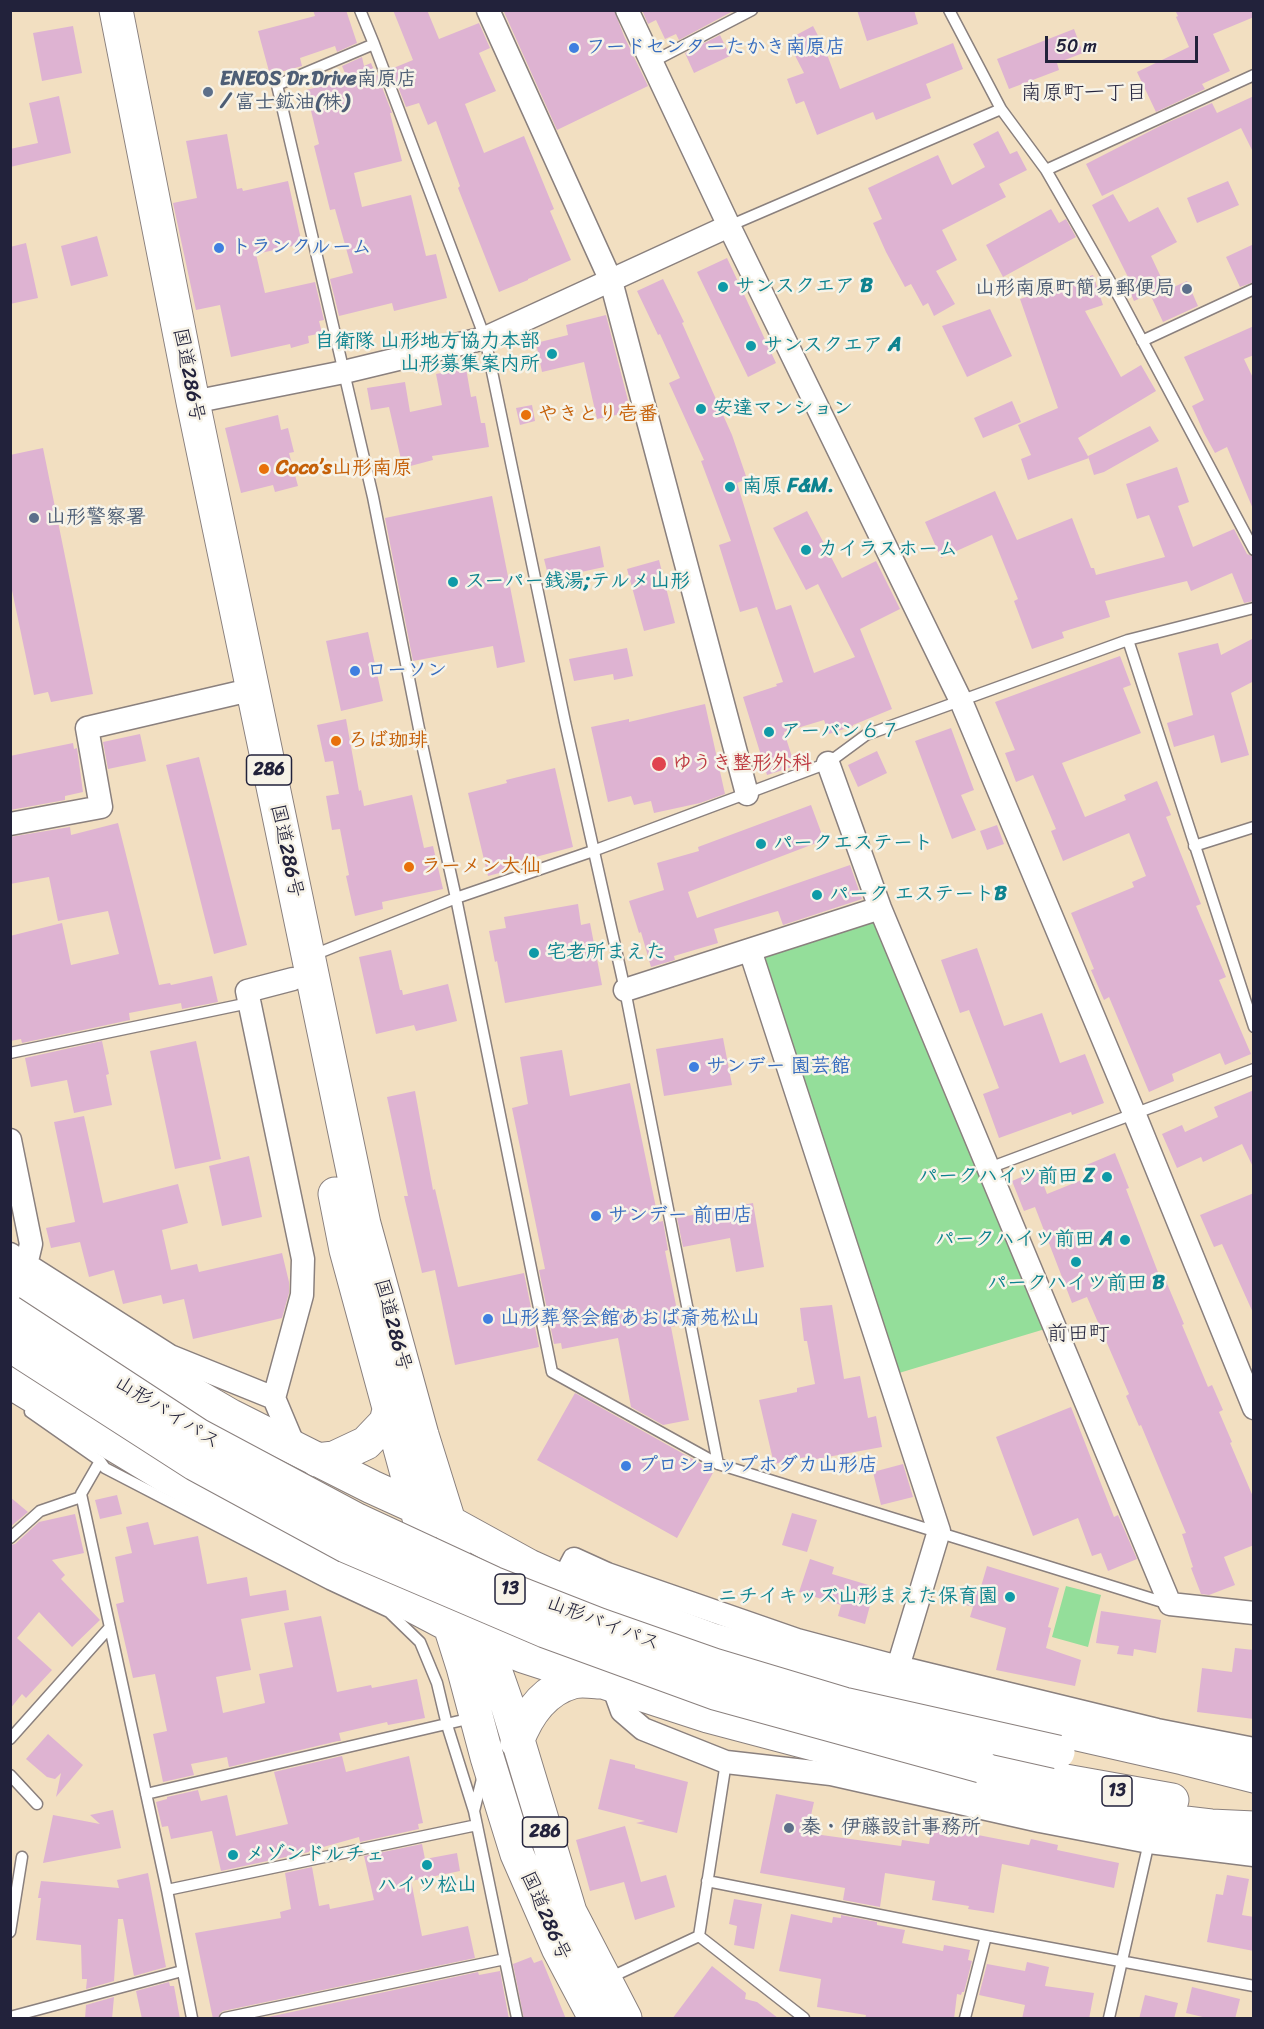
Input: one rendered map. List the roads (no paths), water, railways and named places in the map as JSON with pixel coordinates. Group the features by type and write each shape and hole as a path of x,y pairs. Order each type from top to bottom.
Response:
{"highway":[{"name":"国道286号","path":"97,10 174,376 237,693 364,1224 422,1435 436,1525"},
{"name":"国道286号","path":"116,10 301,968 346,1250 390,1406 436,1525"},
{"path":"16,1267 61,1317 231,1416 436,1525 562,1582 723,1643 863,1682 1254,1776"},
{"name":"山形バイパス","path":"10,1312 198,1435 357,1520 494,1582 600,1624 725,1668 844,1704 1058,1752 1254,1786"},
{"name":"山形バイパス","path":"10,1345 195,1464 346,1546 545,1631 715,1693 981,1766 1254,1814"},
{"path":"15,1393 164,1475 463,1621 524,1656 708,1716 1056,1808 1211,1826 1254,1828"},
{"path":"306,1454 334,1458 366,1443 386,1422 390,1406"},
{"name":"国道286号","path":"463,1621 461,1721 487,1757 517,1854 558,1948 595,2019"},
{"name":"国道286号","path":"463,1621 507,1704 570,1912 625,2019"},
{"path":"517,1742 525,1721 540,1702 558,1688 575,1681 606,1684"}],"street":[{"path":"488,10 611,281 747,794"},
{"path":"627,10 729,226 961,701 1134,1113 1254,1408"},
{"path":"193,402 344,372 485,338 729,226"},
{"path":"10,824 101,807 87,728 237,693"},
{"path":"828,764 880,908 1170,1604 1254,1613"},
{"path":"625,990 880,908"},
{"path":"750,950 939,1531 898,1667"},
{"path":"274,1398 302,1295 303,1259 247,991 301,968"},
{"path":"10,1140 31,1245 16,1267 170,1356 274,1398 306,1454"},
{"path":"562,1582 574,1559 607,1574 797,1640 1157,1730 1254,1749"},
{"path":"606,1684 622,1711 643,1729 726,1762 831,1774 1040,1821 1149,1842 1254,1855"}],"lane":[{"path":"360,10 485,338 592,850 625,990 718,1464"},
{"path":"652,62 752,10"},
{"path":"949,10 1001,109 1046,170 1142,341 1254,550"},
{"path":"374,44 277,85 373,497 552,1372 718,1464 1170,1604"},
{"path":"1046,170 1254,75"},
{"path":"729,226 1001,109"},
{"path":"1142,341 1254,290"},
{"path":"301,968 456,898 828,764 866,735 1128,640 1254,608"},
{"path":"1128,640 1254,1027"},
{"path":"1194,846 1254,827"},
{"path":"10,1053 249,1003"},
{"path":"989,1168 1254,1069"},
{"path":"15,1393 100,1461 105,1468 329,1584 389,1612 420,1642 437,1683 461,1721 474,1811 517,2019"},
{"path":"100,1461 81,1497 167,1890 192,2019"},
{"path":"10,1538 40,1511 81,1497"},
{"path":"10,1739 110,1627"},
{"path":"146,1794 461,1721"},
{"path":"474,1811 487,1757"},
{"path":"699,1936 726,1762"},
{"path":"10,1775 38,1804"},
{"path":"167,1890 477,1825"},
{"path":"1109,2019 1149,1842"},
{"path":"10,1932 22,1857"},
{"path":"707,1881 1254,1986"},
{"path":"604,1980 699,1936"},
{"path":"699,1936 804,2019"},
{"path":"965,2019 986,1936"},
{"path":"225,2019 505,1959"},
{"path":"10,2017 182,1971"}],"place":[{"name":"フードセンターたかき南原店","path":"574,48"},
{"name":"ENEOS Dr.Drive南原店 / 富士鉱油(株)","path":"208,92"},
{"name":"トランクルーム","path":"219,248"},
{"name":"サンスクエア B","path":"723,287"},
{"name":"山形南原町簡易郵便局","path":"1187,289"},
{"name":"サンスクエア A","path":"751,346"},
{"name":"自衛隊 山形地方協力本部 山形募集案内所","path":"552,354"},
{"name":"安達マンション","path":"701,409"},
{"name":"やきとり壱番","path":"526,415"},
{"name":"Coco’s山形南原","path":"264,469"},
{"name":"南原 F&M.","path":"730,487"},
{"name":"山形警察署","path":"34,518"},
{"name":"カイラスホーム","path":"806,550"},
{"name":"スーパー銭湯;テルメ山形","path":"453,582"},
{"name":"ローソン","path":"355,671"},
{"name":"アーバン６７","path":"769,732"},
{"name":"ろば珈琲","path":"336,741"},
{"name":"ゆうき整形外科","path":"659,764"},
{"name":"パークエステート","path":"761,844"},
{"name":"ラーメン大仙","path":"409,867"},
{"name":"パーク エステートB","path":"817,895"},
{"name":"宅老所まえた","path":"534,953"},
{"name":"サンデー 園芸館","path":"694,1067"},
{"name":"パークハイツ前田 Z","path":"1107,1177"},
{"name":"サンデー 前田店","path":"596,1216"},
{"name":"パークハイツ前田 A","path":"1125,1240"},
{"name":"パークハイツ前田 B","path":"1076,1262"},
{"name":"山形葬祭会館あおば斎苑松山","path":"488,1319"},
{"name":"プロショップホダカ山形店","path":"626,1466"},
{"name":"ニチイキッズ山形まえた保育園","path":"1010,1597"},
{"name":"秦・伊藤設計事務所","path":"789,1828"},
{"name":"メゾンドルチェ","path":"233,1855"},
{"name":"ハイツ松山","path":"427,1865"}],"district":[{"name":"南原町一丁目","path":"1084,94"},
{"name":"前田町","path":"1078,1335"}]}
